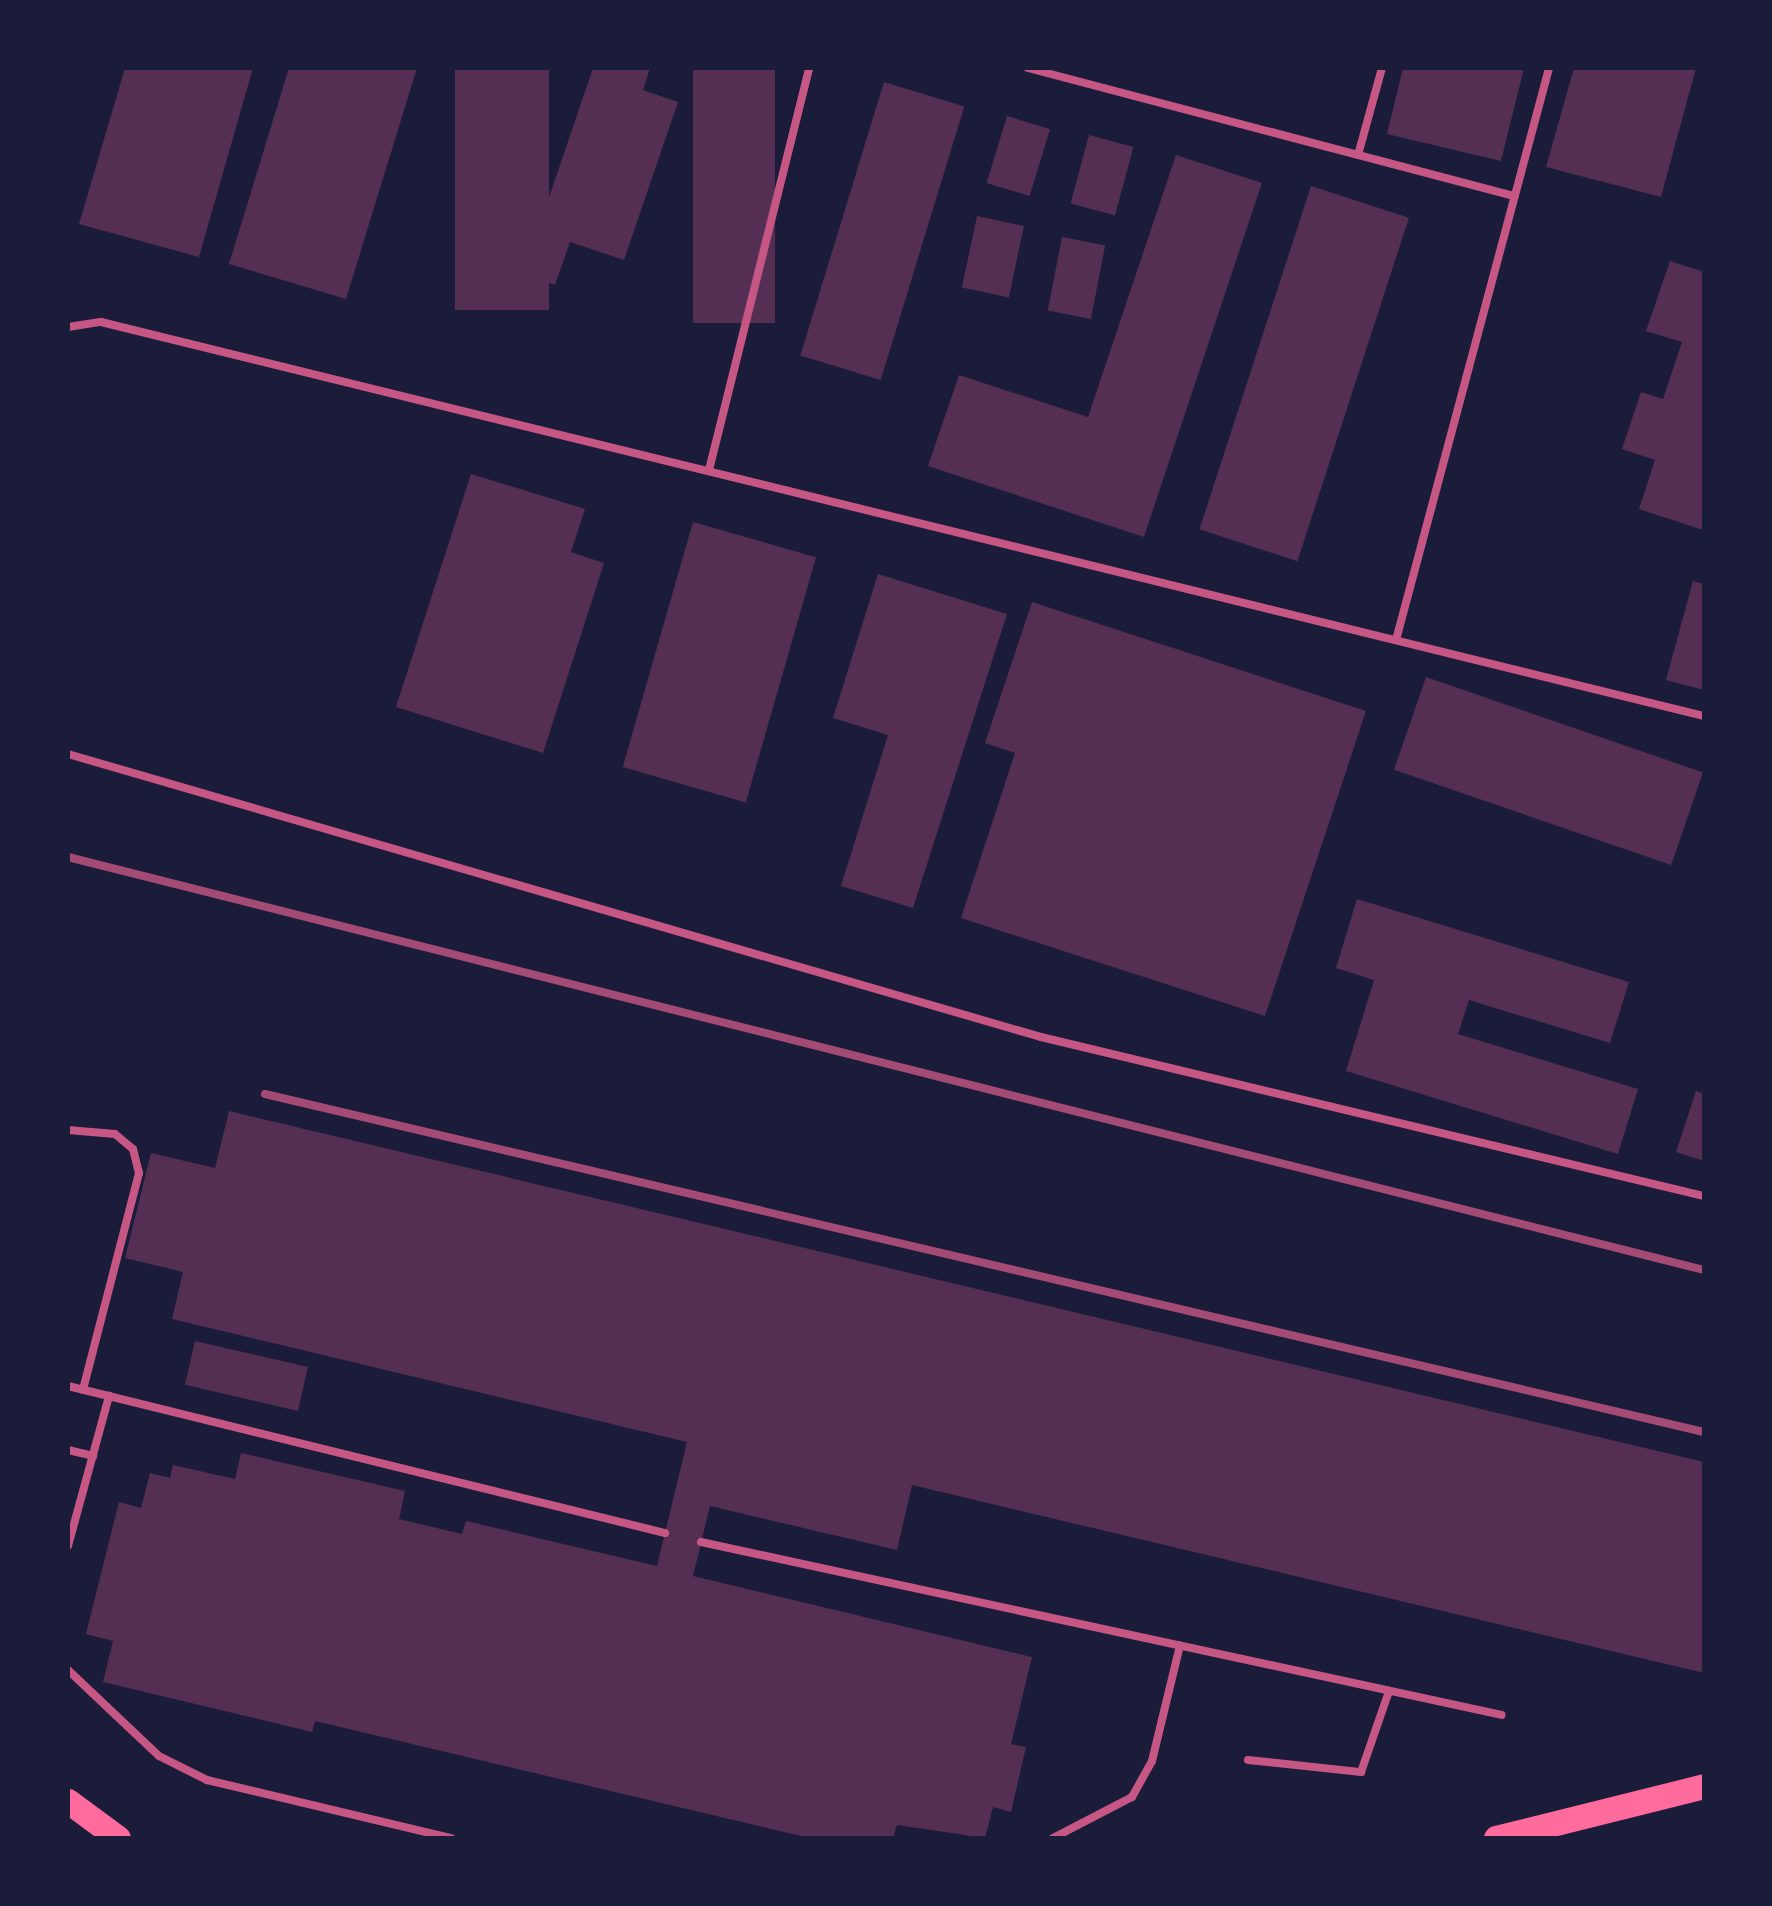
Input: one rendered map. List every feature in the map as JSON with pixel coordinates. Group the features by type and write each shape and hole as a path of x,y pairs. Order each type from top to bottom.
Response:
{"main road":[{"path":"1496,1838 1704,1786"},
{"path":"68,1801 118,1838"}],"lane":[{"path":"709,470 809,68"},
{"path":"1028,68 1514,196"},
{"path":"1358,155 1382,68"},
{"path":"1396,640 1549,68"},
{"path":"68,326 101,322 1704,716"},
{"path":"68,754 1041,1038 1704,1196"},
{"path":"68,1130 115,1134 134,1148 139,1173 83,1390"},
{"path":"68,1386 665,1533"},
{"path":"68,1546 109,1396"},
{"path":"68,1450 92,1456"},
{"path":"701,1542 1502,1715"},
{"path":"1054,1838 1132,1797 1152,1761 1180,1646"},
{"path":"68,1670 160,1756 207,1780 451,1838"},
{"path":"1248,1760 1361,1772 1389,1691"}],"building":[{"path":"125,68 253,68 199,257 79,224"},
{"path":"289,68 417,68 346,299 229,264"},
{"path":"455,68 549,68 549,310 455,310"},
{"path":"593,68 650,68 643,90 678,102 624,260 570,242 555,285 523,274"},
{"path":"693,68 775,68 775,323 693,323"},
{"path":"1403,68 1524,68 1501,161 1387,134"},
{"path":"1574,68 1696,68 1661,197 1546,167"},
{"path":"884,82 964,107 881,380 800,356"},
{"path":"1007,116 1050,129 1030,196 987,183"},
{"path":"1089,135 1133,147 1115,215 1071,204"},
{"path":"1176,155 1262,183 1144,537 928,466 959,375 1088,417"},
{"path":"1311,186 1409,218 1297,561 1199,529"},
{"path":"977,216 1024,226 1009,297 962,287"},
{"path":"1062,237 1105,245 1091,319 1048,311"},
{"path":"1670,261 1704,272 1703,530 1639,509 1655,460 1622,449 1641,392 1663,399 1682,342 1646,331"},
{"path":"471,474 585,509 571,552 604,563 543,753 396,707"},
{"path":"693,522 816,557 746,802 623,767"},
{"path":"878,574 1007,614 913,908 841,886 888,735 833,718"},
{"path":"1693,581 1704,584 1704,690 1666,680"},
{"path":"1032,602 1366,711 1265,1016 961,918 1015,753 985,743"},
{"path":"1426,677 1703,772 1671,865 1394,770"},
{"path":"1357,899 1629,982 1610,1043 1469,1000 1458,1034 1638,1089 1618,1154 1346,1071 1374,980 1336,968"},
{"path":"1696,1091 1704,1094 1704,1161 1676,1152"},
{"path":"229,1111 1704,1462 1704,1673 912,1485 897,1550 710,1506 693,1576 1032,1657 1011,1744 1026,1747 1011,1812 993,1807 985,1838 897,1825 893,1838 809,1838 315,1721 312,1732 103,1682 113,1641 86,1634 119,1502 141,1508 150,1473 170,1478 173,1465 235,1479 241,1453 405,1491 399,1519 462,1534 466,1521 657,1566 687,1442 172,1319 183,1272 125,1258 151,1153 215,1168"},
{"path":"195,1341 308,1367 298,1411 185,1385"}],"railway":[{"path":"68,857 1704,1270"},
{"path":"265,1094 1704,1432"}]}
